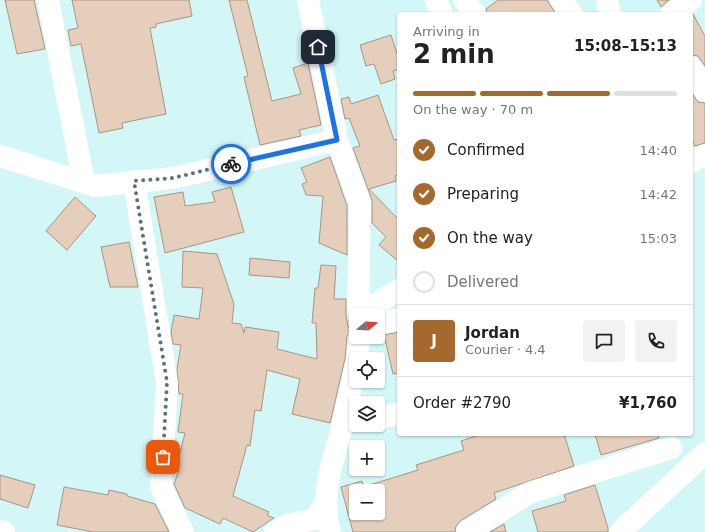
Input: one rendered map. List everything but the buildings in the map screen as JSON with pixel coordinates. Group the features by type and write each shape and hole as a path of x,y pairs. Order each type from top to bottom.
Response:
{"street":[{"path":"48,0 84,182"},
{"path":"308,0 337,140 360,204 358,308"},
{"path":"436,0 441,12"},
{"path":"464,0 473,12"},
{"path":"561,0 570,12"},
{"path":"607,0 610,12"},
{"path":"674,12 691,0"},
{"path":"693,70 705,91"},
{"path":"0,156 95,186 173,178 337,140"},
{"path":"134,181 167,382 161,487 183,532"},
{"path":"369,308 397,291"},
{"path":"385,322 397,319"},
{"path":"385,417 397,414"},
{"path":"330,532 325,504 328,479 349,426"},
{"path":"466,532 529,493 669,441 679,477"},
{"path":"620,532 705,453"},
{"path":"275,532 290,524 315,519 325,504"},
{"path":"0,531 4,532"}],"way so far":[{"path":"163,457 167,382 134,181 173,178 231,164"}],"route":[{"path":"231,164 337,140 318,47"}]}
